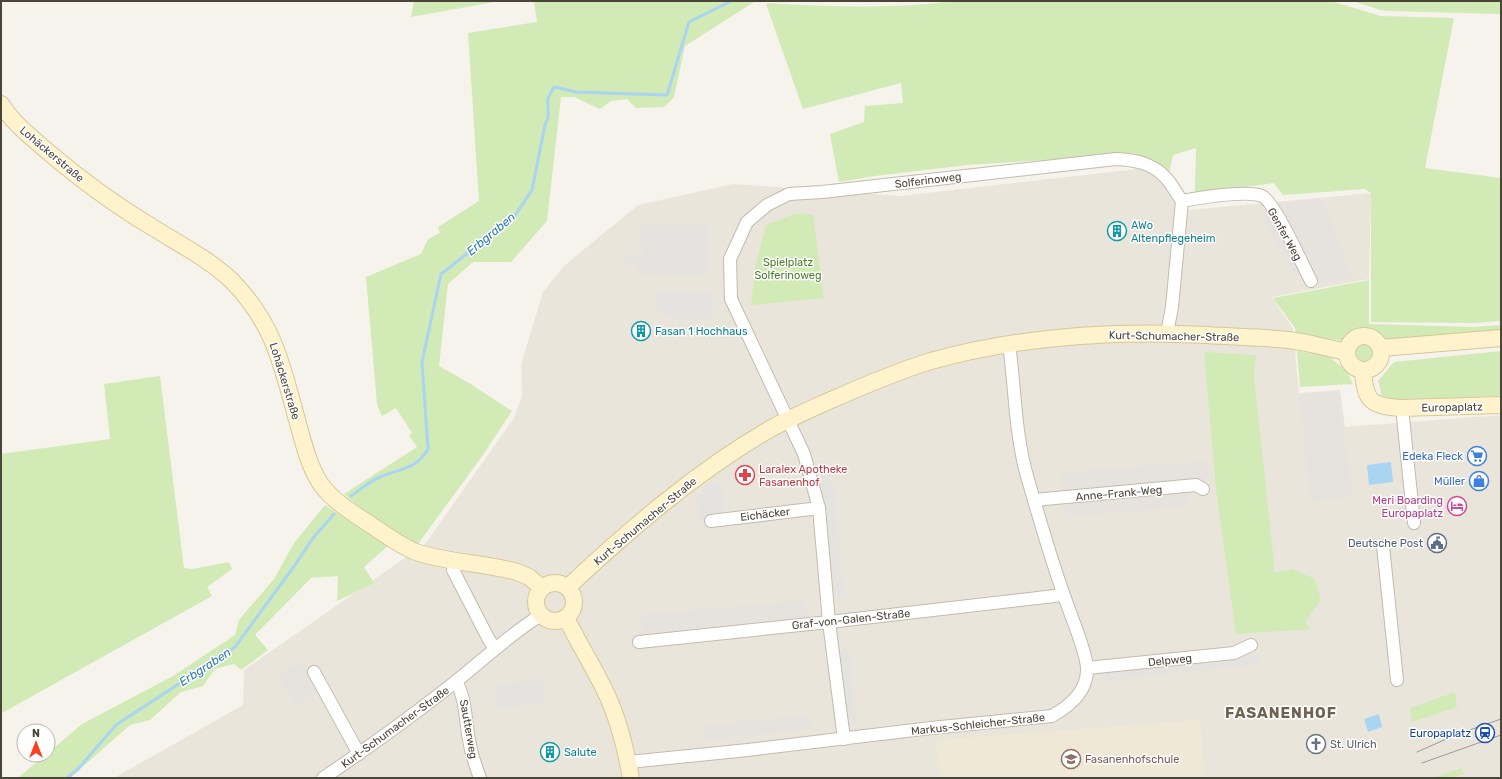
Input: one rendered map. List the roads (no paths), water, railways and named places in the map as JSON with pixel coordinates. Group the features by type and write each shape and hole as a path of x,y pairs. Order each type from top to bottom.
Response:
{"street":[{"name":"Lohäckerstraße","path":"1,104 21,128 102,195 202,258 232,281 253,306 266,325 276,348 304,444 313,468 320,483 332,497 388,536 418,553 517,572 529,577 542,588"},
{"name":"Solferinoweg","path":"844,739 829,622 819,508 804,454 731,299 730,259 747,222 767,205 789,194 822,192 1116,159 1137,161 1151,166 1165,177 1182,201"},
{"name":"Genfer Weg","path":"1182,201 1249,193 1263,196 1275,211 1311,281"},
{"path":"1167,333 1172,307 1182,201"},
{"name":"Kurt-Schumacher-Straße","path":"568,587 668,499 711,467 788,419 857,388 930,362 1009,344 1041,339 1106,334 1167,333 1289,340 1346,352"},
{"path":"1362,335 1370,336 1377,341 1381,348 1382,356 1378,364 1371,369 1356,369 1347,358 1346,352 1349,344 1354,338 1362,335"},
{"path":"1381,348 1501,338"},
{"name":"Markus-Schleicher-Straße","path":"629,762 1052,716 1067,708 1077,697 1084,685 1087,668 1063,595 1027,475 1019,432 1009,344"},
{"name":"Europaplatz","path":"1363,370 1364,386 1367,396 1376,404 1402,408 1501,406"},
{"path":"1402,408 1414,523"},
{"name":"Anne-Frank-Weg","path":"1034,500 1196,485 1204,488"},
{"name":"Eichäcker","path":"711,521 819,508"},
{"path":"1383,546 1396,680"},
{"path":"453,570 485,633 495,649"},
{"path":"558,582 568,587 572,592 575,603 573,609 566,618 559,621 552,621 541,615 536,604 536,598 542,588 546,584 558,582"},
{"name":"Graf-von-Galen-Straße","path":"639,642 1063,595"},
{"name":"Kurt-Schumacher-Straße","path":"323,778 359,754 456,681 527,623 541,615"},
{"path":"566,618 607,695 618,721 629,762 631,778"},
{"name":"Delpweg","path":"1087,668 1234,653 1251,645"},
{"path":"314,672 359,754"},
{"name":"Sautterweg","path":"456,681 465,703 470,744 480,778"}],"water":[{"path":"1391,462 1393,482 1369,485 1367,465"},
{"path":"1379,714 1382,727 1368,732 1364,719"}],"waterway":[{"name":"Erbgraben","path":"351,496 376,479 413,465 424,456 428,449 422,362 441,274 514,217 532,190 545,125 548,118 548,98 554,87 576,92 667,95 689,22 731,1"},
{"name":"Erbgraben","path":"67,778 78,769 116,725 235,647 313,538 334,514"}],"tram line":[{"path":"1417,752 1458,734 1501,719"},
{"path":"1422,763 1501,735"}],"place":[{"name":"AWo Altenpflegeheim","path":"1117,231"},
{"name":"Fasan 1 Hochhaus","path":"641,331"},
{"name":"Edeka Fleck","path":"1477,456"},
{"name":"Laralex Apotheke Fasanenhof","path":"745,475"},
{"name":"Müller","path":"1479,481"},
{"name":"Meri Boarding Europaplatz","path":"1457,506"},
{"name":"Deutsche Post","path":"1437,543"},
{"name":"Europaplatz","path":"1485,733"},
{"name":"St. Ulrich","path":"1316,744"},
{"name":"Salute","path":"550,752"},
{"name":"Fasanenhofschule","path":"1071,759"}],"district":[{"name":"FASANENHOF","path":"1281,713"}],"park label":[{"name":"Spielplatz Solferinoweg","path":"788,268"}]}
